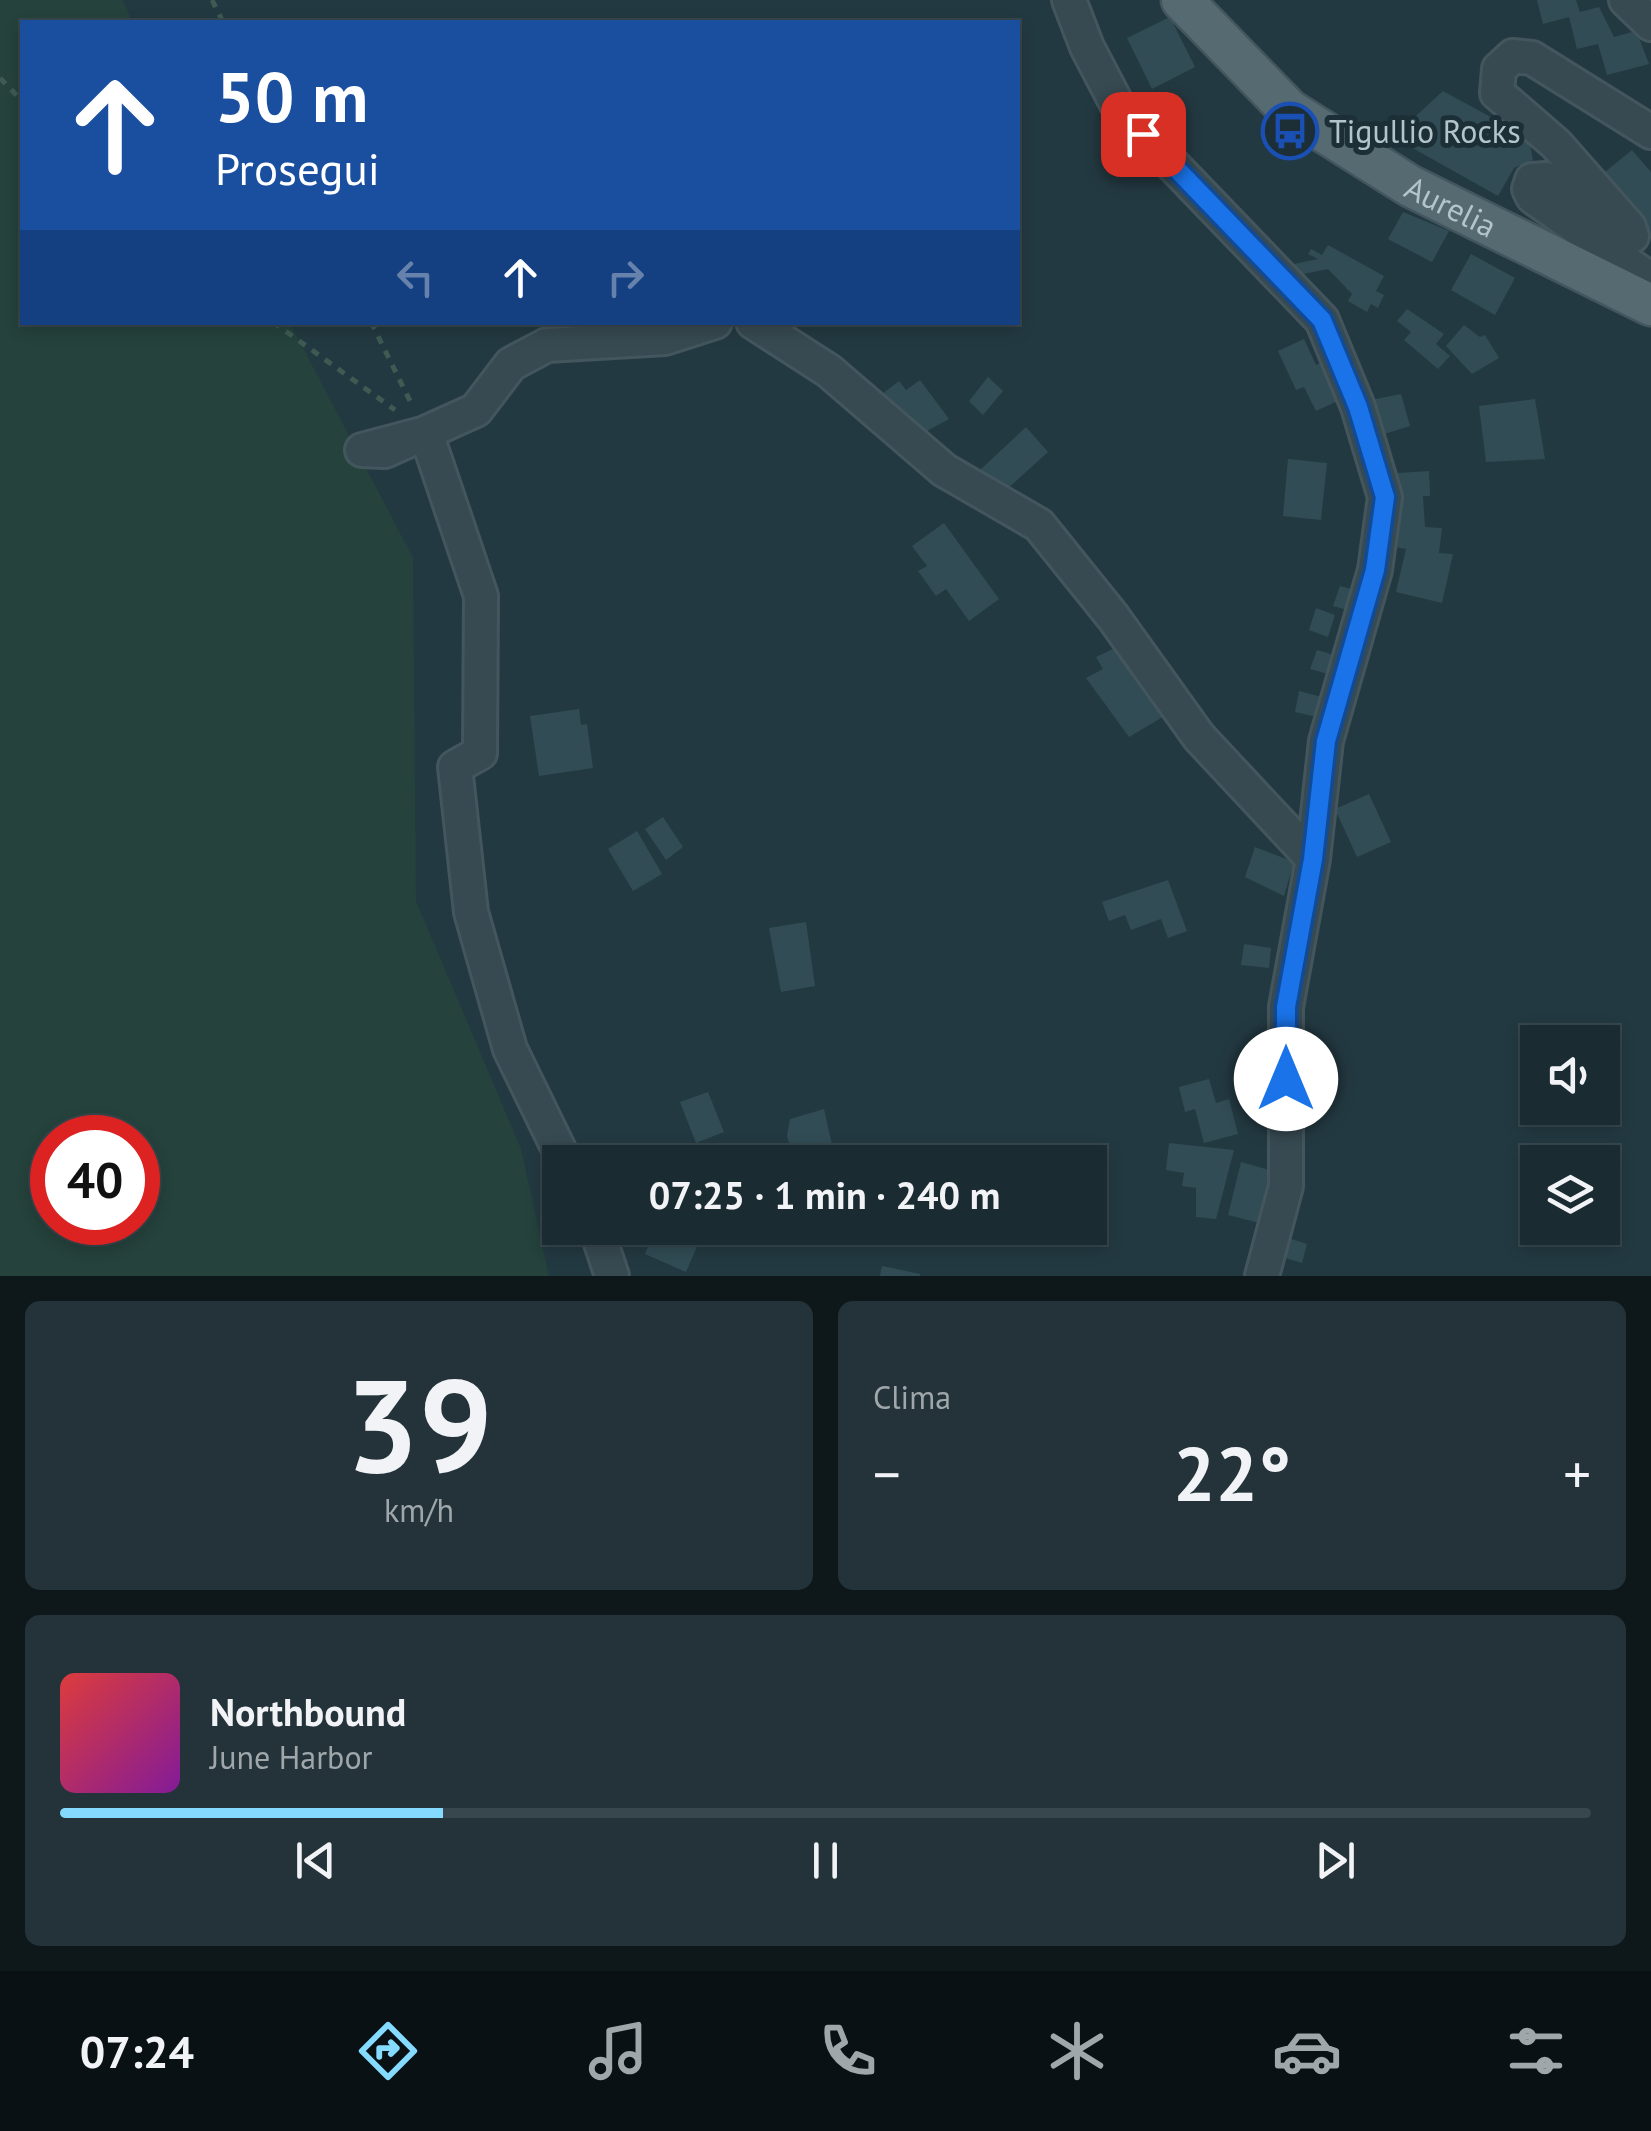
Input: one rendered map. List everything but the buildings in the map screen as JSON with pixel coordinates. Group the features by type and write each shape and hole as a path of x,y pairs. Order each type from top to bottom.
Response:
{"main road":[{"name":"Aurelia","path":"1182,0 1289,110 1410,186 1651,305"}],"street":[{"path":"1070,0 1120,110 1322,320 1358,407 1385,497 1375,570 1326,741 1313,859 1286,1007 1286,1186 1262,1276"},
{"path":"1626,0 1651,24"},
{"path":"1651,132 1532,58 1512,56 1499,68 1495,83 1503,100 1556,144 1629,227 1632,236 1625,239 1617,234 1546,179 1532,180 1529,188 1533,197 1651,280"},
{"path":"556,1145 510,1049 471,912 456,766 480,753 481,596 426,432 476,410 510,364 547,345 665,338 706,325"},
{"path":"759,325 829,371 944,470 1040,524 1113,617 1199,738 1313,859"},
{"path":"602,1245 612,1276"}],"path":[{"path":"0,78 20,99"},
{"path":"276,325 426,432"},
{"path":"373,325 426,432"}],"green space":[{"path":"0,0 122,0 132,20 20,20 20,325 291,325 413,558 416,901 521,1149 549,1276 0,1276"}],"place":[{"name":"Tigullio Rocks","path":"1290,131"}],"route":[{"path":"1143,134 1322,320 1358,407 1385,497 1375,570 1326,741 1313,859 1286,1007 1286,1079"}]}
